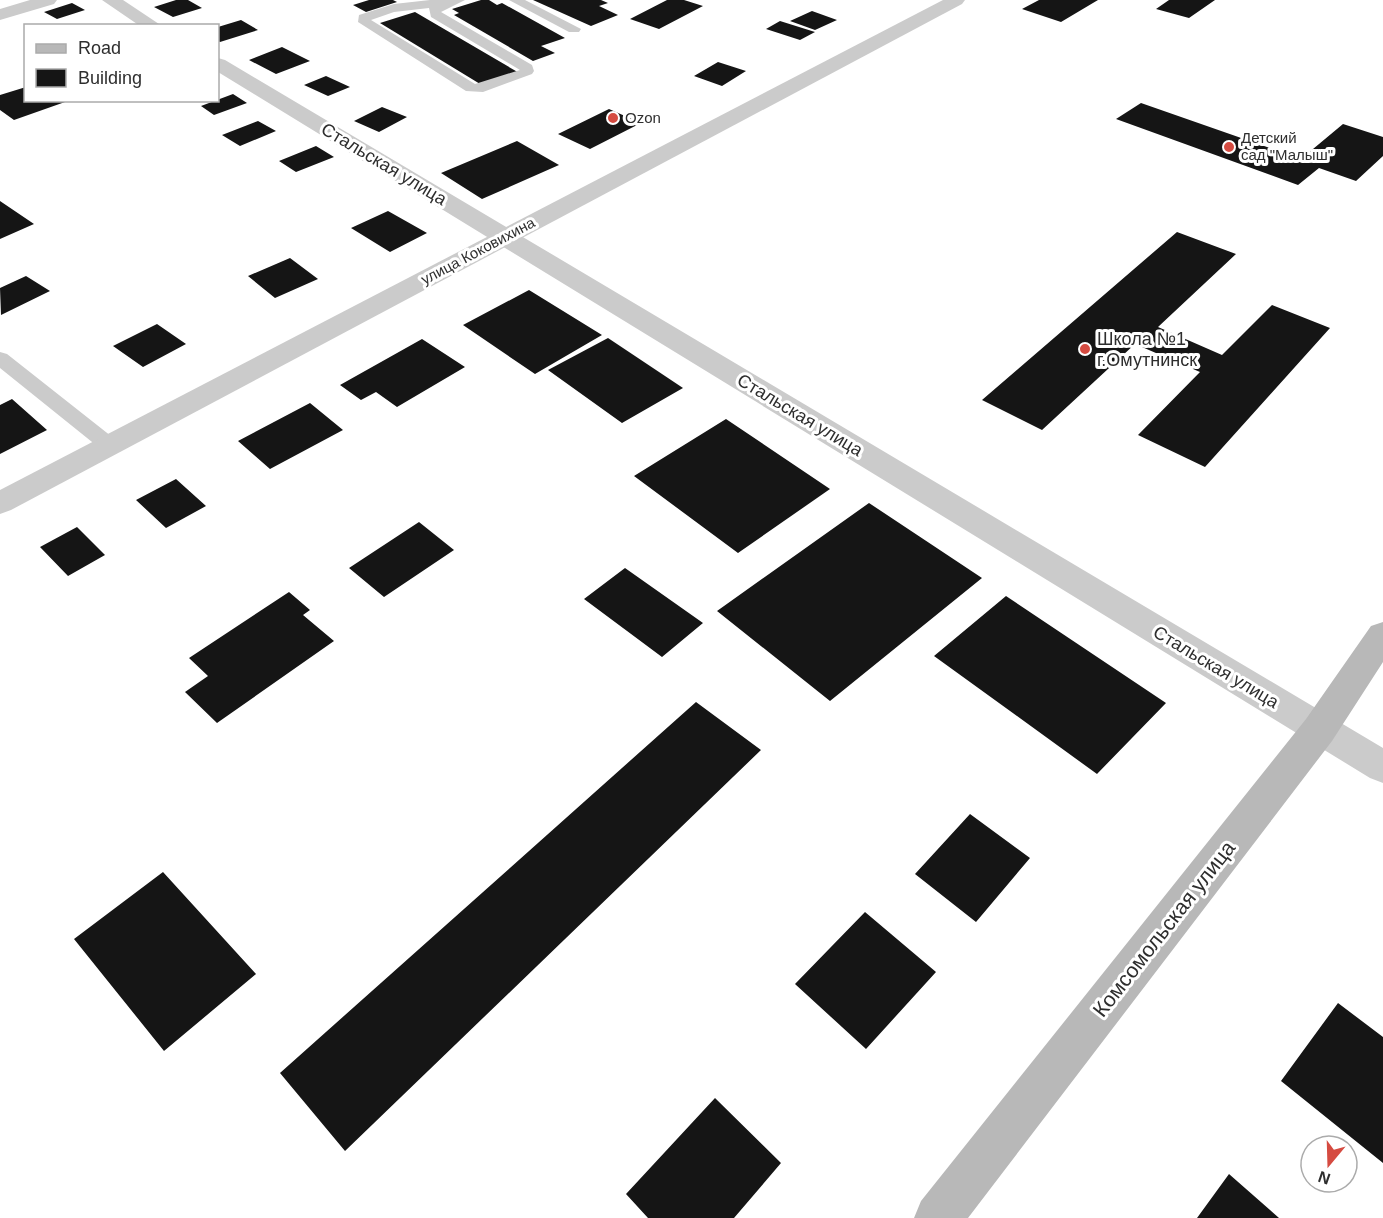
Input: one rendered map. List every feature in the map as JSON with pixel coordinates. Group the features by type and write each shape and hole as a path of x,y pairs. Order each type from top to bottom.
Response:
{"main road":[{"name":"Комсомольская улица","path":"938,1218 1319,730 1383,635"}],"street":[{"path":"0,15 48,0"},
{"path":"111,0 150,24"},
{"name":"улица Коковихина","path":"0,503 956,0"},
{"name":"Стальская улица","path":"219,65 1383,767"}],"lane":[{"path":"515,0 574,29"},
{"path":"455,2 434,10 436,14 527,68 527,71 478,89 471,88 364,22 364,18 368,15 380,11 455,2"},
{"path":"0,358 109,445"}],"building":[{"path":"176,0 188,0 202,8 173,17 154,7"},
{"path":"369,0 397,2 366,12 353,5"},
{"path":"481,0 489,0 497,5 502,3 565,38 541,46 555,53 533,61 454,15 459,13 452,9"},
{"path":"533,0 601,0 608,3 599,6 618,15 591,26"},
{"path":"667,0 684,0 703,6 659,29 630,19"},
{"path":"1039,0 1098,0 1061,22 1022,9"},
{"path":"1169,0 1215,0 1189,18 1156,9"},
{"path":"72,3 85,10 57,19 44,12"},
{"path":"812,11 837,20 815,30 790,21"},
{"path":"415,12 521,74 485,87 380,23"},
{"path":"241,20 258,30 220,42 219,27"},
{"path":"780,21 815,32 800,40 766,29"},
{"path":"282,47 310,61 276,74 249,60"},
{"path":"718,62 746,71 722,86 694,76"},
{"path":"326,76 350,87 328,96 304,85"},
{"path":"24,88 24,102 65,102 14,120 0,110 0,95"},
{"path":"233,94 247,103 214,115 201,106 219,102 219,99"},
{"name":"Детский сад \"Малыш\"","path":"1141,103 1301,159 1343,124 1383,137 1383,156 1356,181 1319,168 1298,185 1116,119"},
{"path":"382,107 407,117 379,132 354,121"},
{"path":"609,109 641,123 590,149 558,134"},
{"path":"258,121 276,131 240,146 222,135"},
{"path":"517,141 559,165 482,199 441,173"},
{"path":"316,146 334,157 296,172 279,161"},
{"path":"0,201 34,224 0,239"},
{"path":"388,211 427,233 390,252 351,228"},
{"name":"Школа №1 г.Омутнинск","path":"1177,232 1236,254 1158,327 1222,355 1272,305 1330,328 1205,467 1138,435 1200,372 1135,344 1042,430 982,400"},
{"path":"290,258 318,279 275,298 248,276"},
{"path":"26,276 50,291 1,315 0,288"},
{"path":"529,290 602,335 535,374 463,325"},
{"path":"157,324 186,344 143,367 113,346"},
{"path":"608,338 683,388 622,423 548,370"},
{"path":"422,339 465,367 397,407 376,392 361,400 340,385"},
{"path":"12,399 47,430 0,454 0,405"},
{"path":"310,403 343,430 270,469 238,441"},
{"path":"726,419 830,489 738,553 634,476"},
{"path":"176,479 206,506 166,528 136,500"},
{"path":"869,503 982,578 830,701 717,611"},
{"path":"419,522 454,550 384,597 349,568"},
{"path":"77,527 105,555 68,576 40,547"},
{"path":"625,568 703,623 662,657 584,599"},
{"path":"289,592 310,610 303,615 334,641 217,723 185,692 208,676 189,658"},
{"path":"1006,596 1166,703 1097,774 934,656"},
{"path":"696,702 761,750 345,1151 280,1073"},
{"path":"970,814 1030,858 976,922 915,874"},
{"path":"163,872 256,974 164,1051 74,939"},
{"path":"865,912 936,972 866,1049 795,984"},
{"path":"1338,1003 1383,1037 1383,1163 1359,1144 1359,1134 1347,1134 1281,1081"},
{"path":"715,1098 781,1163 734,1218 648,1218 626,1194"},
{"path":"1229,1174 1279,1218 1197,1218"}],"place":[{"name":"Ozon","path":"613,118"},
{"name":"Детский сад \"Малыш\"","path":"1229,147"},
{"name":"Школа №1 г.Омутнинск","path":"1085,349"}]}
